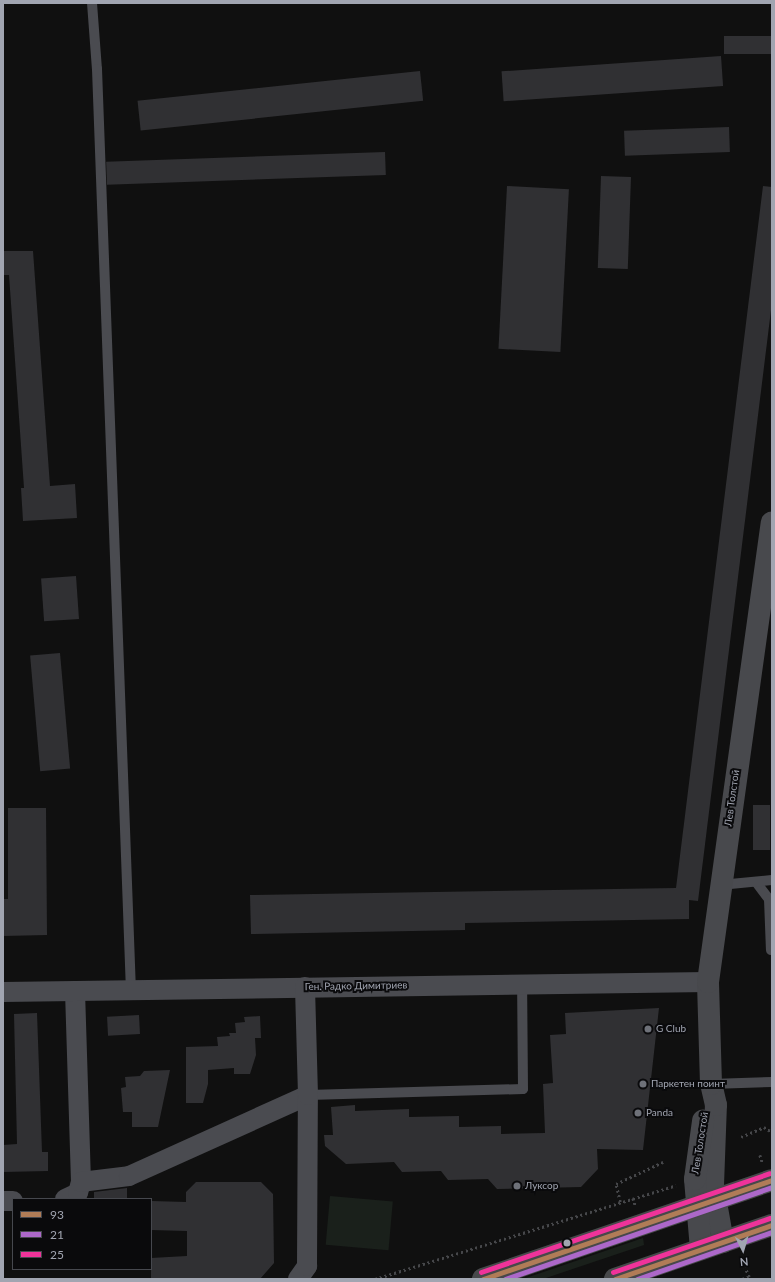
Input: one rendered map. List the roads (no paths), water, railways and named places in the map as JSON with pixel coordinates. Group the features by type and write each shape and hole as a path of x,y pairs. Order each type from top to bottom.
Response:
{"main road":[{"path":"483,1279 715,1200 768,1173"},
{"path":"615,1279 772,1226"}],"street":[{"name":"Лев Толстой","path":"710,1080 708,982 720,885 772,522"},
{"name":"Ген. Радко Димитриев","path":"3,992 708,982"},
{"path":"298,1279 307,1266 308,1095 305,987"},
{"path":"68,1198 78,1194 81,1182 74,991"},
{"name":"Лев Толостой","path":"701,1249 695,1207 696,1160 710,1080"},
{"name":"Лев Толостой","path":"710,1080 716,1105 713,1185 723,1242"},
{"path":"81,1182 129,1176 308,1095"}],"lane":[{"path":"92,3 97,69 131,990"},
{"path":"720,885 772,880"},
{"path":"756,882 769,899 771,950"},
{"path":"308,1095 524,1089 522,984"},
{"path":"710,1080 772,1082"}],"place":[{"name":"G Club","path":"648,1029"},
{"name":"Паркетен поинт","path":"643,1084"},
{"name":"Panda","path":"638,1113"},
{"name":"Луксор","path":"517,1186"}]}
